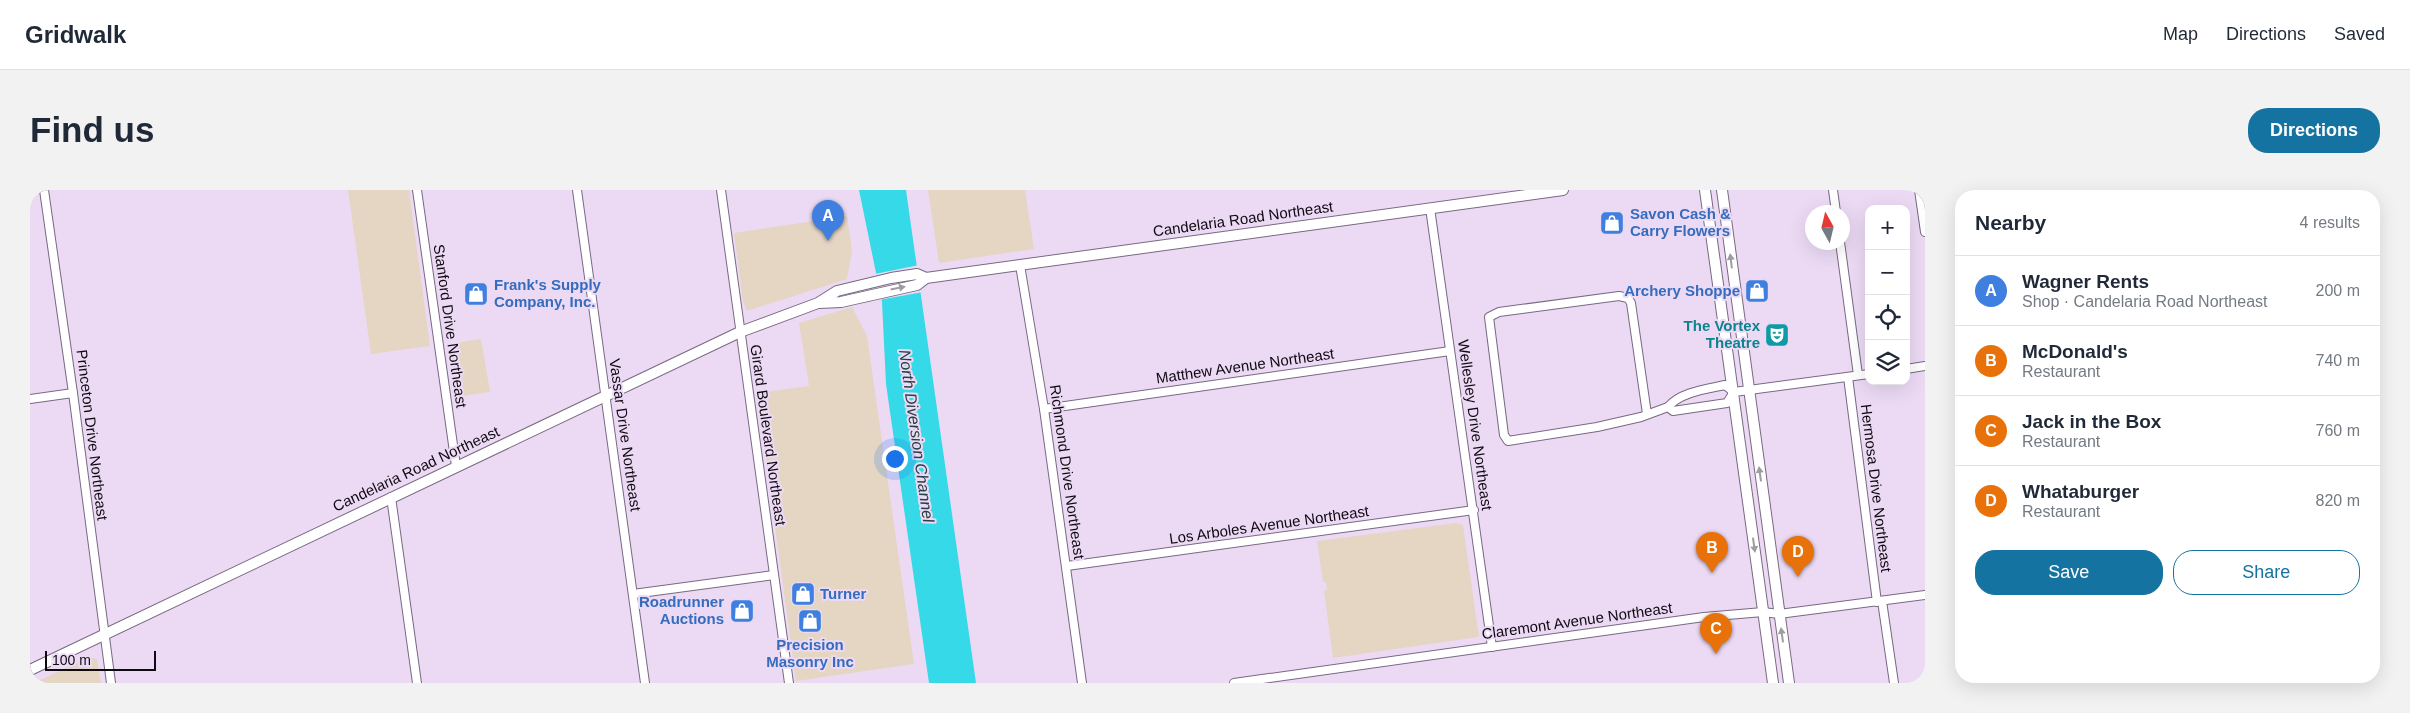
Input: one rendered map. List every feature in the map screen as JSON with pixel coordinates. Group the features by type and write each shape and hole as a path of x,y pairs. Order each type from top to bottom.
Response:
{"main road":[{"name":"Candelaria Road Northeast","path":"818,303 841,302 917,285 926,278 1563,190"},
{"path":"1705,190 1773,683"},
{"path":"1722,190 1789,683"},
{"name":"Candelaria Road Northeast","path":"30,670 740,332 818,303 837,291 917,274 926,278"}],"street":[{"name":"Princeton Drive Northeast","path":"44,190 111,683"},
{"name":"Stanford Drive Northeast","path":"417,190 456,466"},
{"name":"Vassar Drive Northeast","path":"577,190 644,683"},
{"name":"Girard Boulevard Northeast","path":"720,190 788,683"},
{"path":"1834,190 1835,205"},
{"path":"1919,190 1925,232"},
{"name":"Wellesley Drive Northeast","path":"1430,208 1492,646"},
{"path":"1841,250 1858,376"},
{"name":"Richmond Drive Northeast","path":"1020,265 1044,409 1082,683"},
{"path":"1647,414 1631,303 1628,298 1619,296 1500,312 1489,317 1504,434 1508,441 1641,418 1668,407 1679,398 1725,385 1734,392 1749,391 1865,375"},
{"name":"Matthew Avenue Northeast","path":"1044,409 1450,351"},
{"path":"1910,368 1925,366"},
{"name":"Hermosa Drive Northeast","path":"1848,377 1879,601 1894,683"},
{"path":"1668,407 1673,411 1727,403 1734,392"},
{"path":"30,399 73,393"},
{"path":"391,497 417,683"},
{"name":"Los Arboles Avenue Northeast","path":"1067,566 1474,510"},
{"path":"633,594 774,575"},
{"name":"Claremont Avenue Northeast","path":"1234,683 1697,618 1763,612 1779,614 1925,595"}],"shaded area":[{"path":"348,190 409,190 430,346 371,354"},
{"path":"928,190 1025,190 1034,249 939,263"},
{"path":"847,216 852,251 847,279 747,311 743,301 734,233"},
{"path":"852,307 867,336 914,664 796,681 757,393 809,386 799,323"},
{"path":"481,339 490,392 456,397 448,344"},
{"path":"1456,523 1463,525 1479,637 1333,658 1324,591 1327,590 1326,582 1323,582 1317,541"},
{"path":"89,657 97,659 101,683 34,683"}],"water":[{"name":"North Diversion Channel","path":"859,190 906,190 976,683 929,683 886,384 882,302"}],"pier":[{"path":"919,265 923,292 879,300 875,274"}],"place":[{"name":"Savon Cash & Carry Flowers","path":"1612,223"},
{"name":"Wagner Rents","path":"828,241"},
{"name":"Archery Shoppe","path":"1757,291"},
{"name":"Frank's Supply Company, Inc.","path":"476,294"},
{"name":"The Vortex Theatre","path":"1777,335"},
{"name":"McDonald's","path":"1712,573"},
{"name":"Whataburger","path":"1798,577"},
{"name":"Turner","path":"803,594"},
{"name":"Roadrunner Auctions","path":"742,611"},
{"name":"Precision Masonry Inc","path":"810,621"},
{"name":"Jack in the Box","path":"1716,654"}]}
